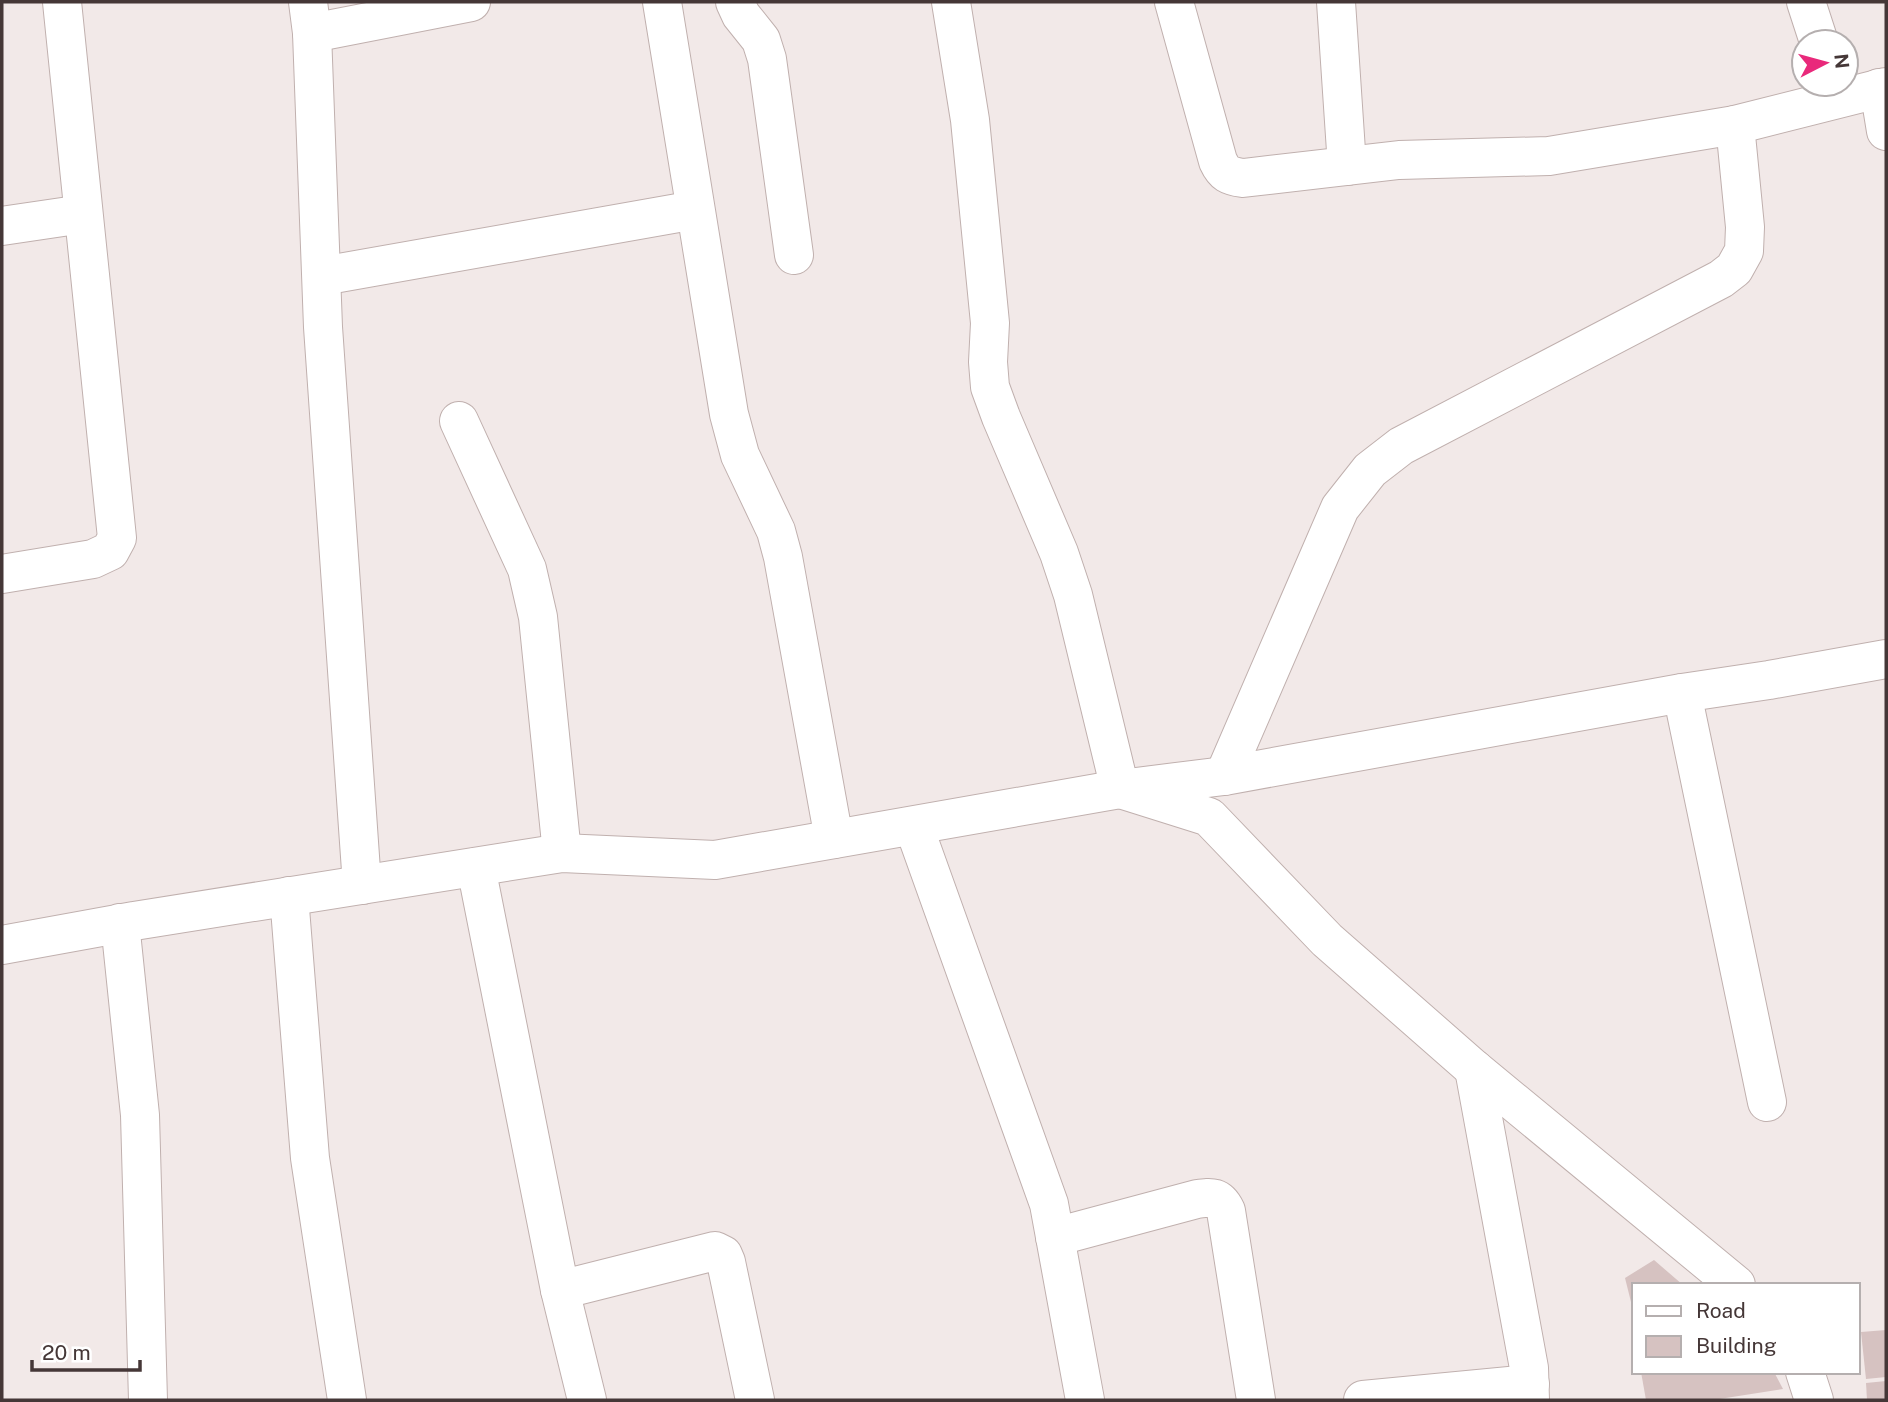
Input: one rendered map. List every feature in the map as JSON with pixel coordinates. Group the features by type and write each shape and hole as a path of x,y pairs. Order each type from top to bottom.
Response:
{"street":[{"path":"2,574 93,559 110,551 117,538 62,2"},
{"path":"362,884 323,327 310,17 471,2"},
{"path":"662,2 729,414 740,455 776,531 783,557 834,839"},
{"path":"736,2 741,15 761,40 767,59 794,255"},
{"path":"951,2 970,120 990,323 990,387 1059,553 1073,595 1120,789"},
{"path":"1174,2 1218,161 1223,171 1230,176 1243,178 1399,160 1549,156 1735,125 1817,98"},
{"path":"1336,2 1347,166"},
{"path":"1806,2 1814,28"},
{"path":"1860,90 1883,88 1886,131"},
{"path":"1224,776 1340,508 1370,470 1401,446 1721,279 1734,269 1744,251 1745,227 1735,125"},
{"path":"322,276 695,210"},
{"path":"2,226 83,214"},
{"path":"459,421 527,569 538,617 562,853"},
{"path":"2,945 120,923 562,853 715,860 1120,789 1224,776 1886,659"},
{"path":"1682,693 1767,1102"},
{"path":"1120,789 1209,817 1327,940 1474,1069 1734,1283"},
{"path":"914,827 1049,1204 1086,1400"},
{"path":"476,866 560,1290 587,1400"},
{"path":"289,896 310,1158 347,1400"},
{"path":"120,923 140,1115 149,1400"},
{"path":"1363,1400 1530,1392 1529,1368 1474,1069"},
{"path":"1055,1237 1197,1199 1211,1197 1222,1202 1226,1211 1255,1400"},
{"path":"560,1290 715,1251 723,1255 755,1400"},
{"path":"1806,1374 1814,1400"}],"building":[{"path":"1654,1260 1681,1283 1632,1283 1632,1306 1625,1278"},
{"path":"1886,1330 1886,1377 1866,1379 1861,1332"},
{"path":"1641,1374 1775,1374 1783,1389 1713,1400 1646,1400"},
{"path":"1886,1381 1886,1400 1867,1400 1866,1383"}]}
